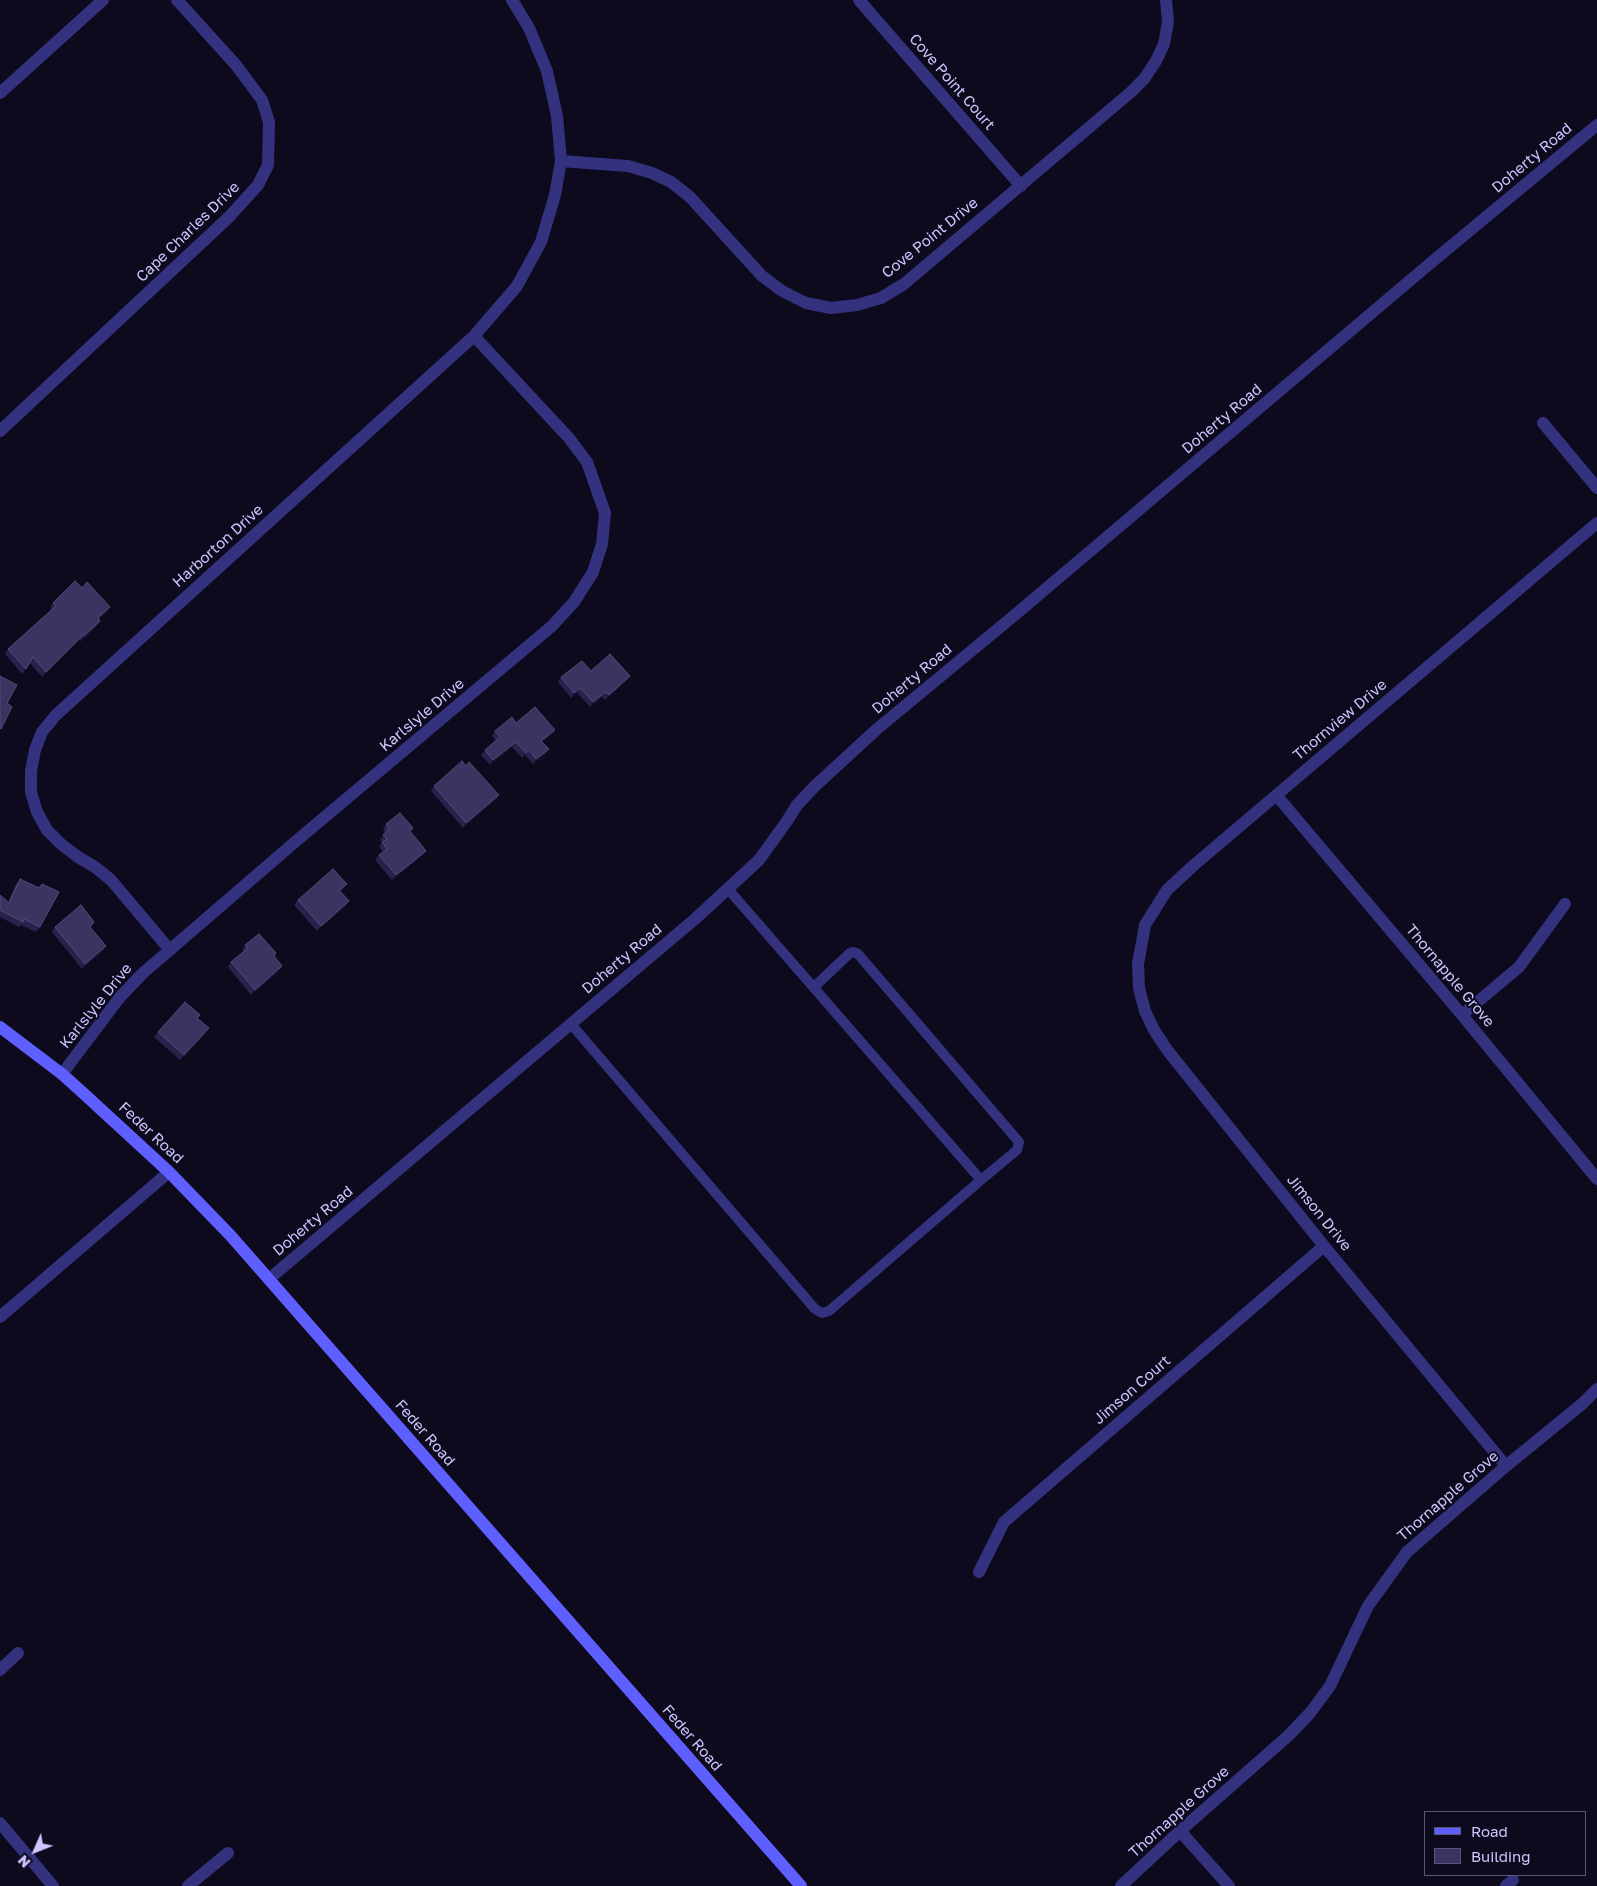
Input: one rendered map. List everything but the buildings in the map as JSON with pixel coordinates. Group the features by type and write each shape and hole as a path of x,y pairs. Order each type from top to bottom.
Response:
{"main road":[{"name":"Feder Road","path":"0,1028 62,1074 169,1172 230,1235 801,1886"}],"street":[{"path":"0,93 103,0"},
{"name":"Cape Charles Drive","path":"0,431 229,217 258,185 268,166 269,122 262,100 236,65 177,0"},
{"name":"Harborton Drive","path":"170,950 111,880 96,867 78,857 61,844 47,830 37,812 31,792 34,750 42,732 56,714 474,336 517,286 541,242 555,195 561,161 557,116 547,71 529,28 512,0"},
{"name":"Cove Point Court","path":"860,0 1021,186"},
{"name":"Cove Point Drive","path":"561,161 628,166 652,172 671,182 690,197 762,276 782,291 806,303 831,308 857,305 881,298 904,284 1131,92 1144,79 1164,44 1168,22 1166,0"},
{"name":"Doherty Road","path":"270,1279 695,919 759,860 797,805 809,792 877,729 1046,590 1597,125"},
{"name":"Karlslyle Drive","path":"62,1074 120,997 143,974 295,842 552,626 574,602 593,572 602,544 605,512 587,462 570,438 474,336"},
{"path":"1543,423 1597,488"},
{"name":"Thornview Drive","path":"1138,964 1145,925 1166,890 1597,523"},
{"name":"Thornapple Grove","path":"1277,796 1597,1178"},
{"path":"1462,1015 1519,967 1565,904"},
{"name":"Jimson Drive","path":"1138,964 1139,988 1145,1010 1154,1030 1168,1051 1324,1246 1506,1466"},
{"path":"0,1317 169,1172"},
{"name":"Jimson Court","path":"979,1572 1004,1522 1324,1246"},
{"name":"Thornapple Grove","path":"1121,1886 1288,1736 1310,1713 1330,1686 1368,1606 1407,1552 1506,1466 1582,1404 1597,1389"},
{"path":"0,1670 18,1653"},
{"path":"0,1823 53,1886"},
{"path":"1180,1831 1230,1886"},
{"path":"188,1886 228,1853"}],"lane":[{"path":"728,889 981,1180"},
{"path":"571,1024 815,1309 822,1313 829,1311 1017,1150 1019,1142 858,954 850,953 814,987"}]}
